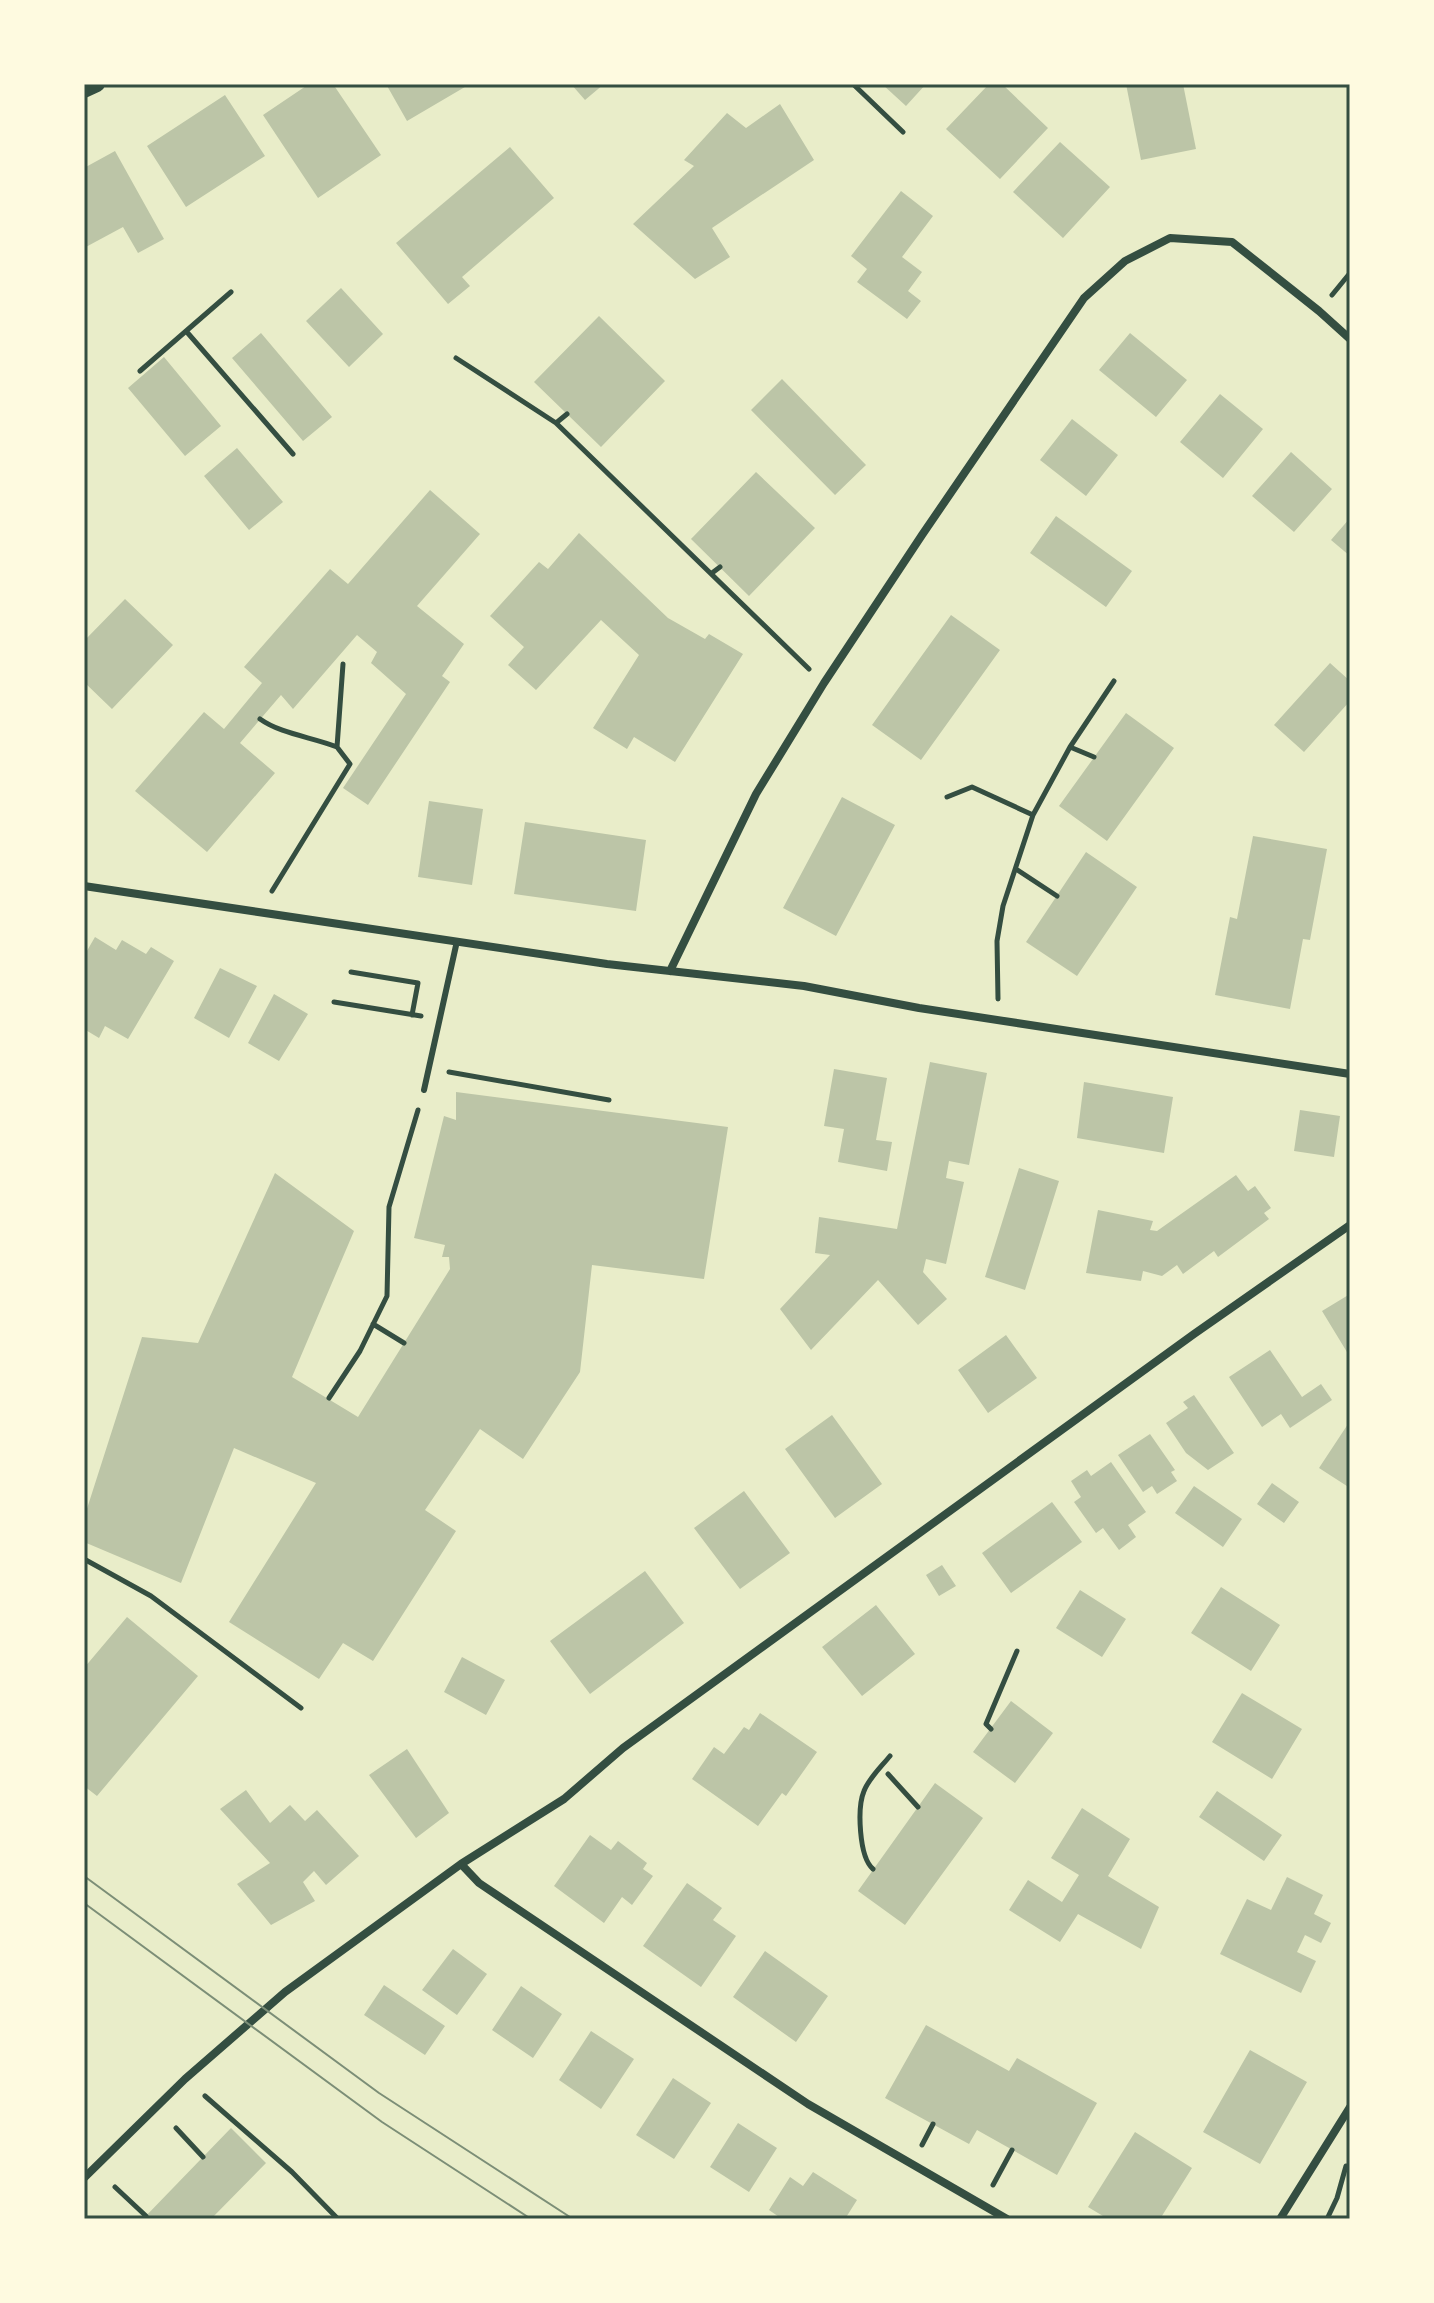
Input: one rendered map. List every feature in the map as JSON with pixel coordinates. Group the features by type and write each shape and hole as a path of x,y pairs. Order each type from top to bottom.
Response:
{"main road":[{"path":"84,90 97,84"}],"street":[{"path":"670,971 756,794 824,683 1084,298 1125,261 1170,238 1232,242 1350,339"},
{"path":"84,886 670,971 804,986 919,1008 1350,1074"},
{"path":"84,2178 185,2079 285,1992 461,1864 548,1811 623,1748 1194,1334 1350,1225"},
{"path":"461,1864 479,1883 808,2104 1007,2219"},
{"path":"1280,2219 1350,2107"}],"lane":[{"path":"424,1090 457,941"}],"path":[{"path":"853,84 903,132"},
{"path":"140,371 231,292"},
{"path":"186,331 293,454"},
{"path":"456,358 556,423 824,683"},
{"path":"556,423 567,414"},
{"path":"712,573 720,567"},
{"path":"337,747 343,664"},
{"path":"998,999 997,941 1003,906 1033,815 1070,747 1114,681"},
{"path":"260,719 274,728 309,736 337,747 350,764 272,892"},
{"path":"1070,747 1094,757"},
{"path":"947,797 972,787 1033,815"},
{"path":"1016,869 1057,896"},
{"path":"351,972 418,983 412,1015"},
{"path":"334,1002 442,1019"},
{"path":"429,1069 609,1100"},
{"path":"329,1398 360,1351 387,1296 389,1207 424,1090"},
{"path":"373,1324 404,1343"},
{"path":"84,1559 151,1596 301,1708"},
{"path":"991,1729 986,1724 1017,1651"},
{"path":"873,1869 863,1856 862,1794 890,1756"},
{"path":"888,1774 918,1807"},
{"path":"205,2096 292,2172 338,2219"},
{"path":"921,2146 933,2124"},
{"path":"176,2128 203,2157"},
{"path":"993,2185 1012,2150"},
{"path":"1327,2219 1346,2166"},
{"path":"115,2187 146,2216"}],"building":[{"path":"309,84 333,84 381,155 318,198 263,115"},
{"path":"386,84 470,84 407,121"},
{"path":"571,84 604,84 585,100"},
{"path":"882,84 926,84 906,106"},
{"path":"989,84 1002,84 1048,128 1000,179 946,129"},
{"path":"1126,84 1183,84 1196,149 1141,160"},
{"path":"225,95 265,156 186,207 147,146"},
{"path":"780,104 814,160 712,228 730,257 695,279 633,224 694,166 684,160 727,113 746,128"},
{"path":"1060,142 1110,187 1063,238 1013,192"},
{"path":"510,147 554,198 462,277 470,286 448,304 396,243"},
{"path":"115,151 164,239 138,253 123,227 84,248 84,168"},
{"path":"901,191 933,216 902,257 922,272 908,291 921,301 907,319 857,282 867,269 851,256"},
{"path":"341,288 383,334 349,367 306,321"},
{"path":"599,316 665,381 601,447 534,382"},
{"path":"261,333 332,417 303,441 232,358"},
{"path":"1130,333 1187,380 1156,417 1099,370"},
{"path":"164,357 221,426 185,456 128,388"},
{"path":"782,379 866,465 835,495 751,410"},
{"path":"1220,394 1263,429 1223,478 1180,442"},
{"path":"1072,419 1118,455 1086,496 1040,460"},
{"path":"237,448 283,502 249,530 204,476"},
{"path":"1291,452 1332,489 1294,532 1252,496"},
{"path":"756,472 815,528 749,596 691,539"},
{"path":"430,490 480,534 417,606 464,644 442,676 450,682 368,805 343,788 406,694 371,663 377,652 357,635 293,709 281,695 240,743 275,773 207,852 135,791 204,712 224,729 262,683 244,667 330,569 348,584"},
{"path":"1056,516 1132,571 1106,607 1030,553"},
{"path":"1350,518 1350,556 1331,540"},
{"path":"579,533 668,618 705,639 709,634 743,654 675,762 634,737 627,749 593,728 639,655 601,620 536,690 508,665 524,647 490,616 539,562 548,569"},
{"path":"125,599 173,645 112,709 84,682 84,641"},
{"path":"951,615 1000,650 921,760 872,725"},
{"path":"1330,663 1350,681 1350,701 1304,752 1274,725"},
{"path":"1126,713 1174,748 1107,841 1059,806"},
{"path":"842,797 895,825 836,936 783,908"},
{"path":"429,801 483,809 472,885 418,877"},
{"path":"525,822 646,840 636,911 514,894"},
{"path":"1253,836 1327,849 1310,940 1303,939 1290,1009 1215,995 1230,917 1237,919"},
{"path":"1086,852 1137,887 1077,976 1026,942"},
{"path":"95,937 116,950 122,940 146,954 151,947 174,961 128,1039 105,1026 99,1038 84,1029 84,956"},
{"path":"220,968 257,986 229,1038 194,1018"},
{"path":"274,994 308,1014 279,1061 248,1043"},
{"path":"930,1062 987,1073 969,1165 949,1161 946,1178 964,1182 946,1264 926,1259 923,1272 947,1299 918,1325 878,1280 811,1350 780,1309 830,1255 815,1253 819,1217 897,1229"},
{"path":"834,1069 887,1078 876,1140 892,1142 887,1171 838,1162 844,1129 824,1126"},
{"path":"1084,1082 1173,1097 1164,1153 1077,1138"},
{"path":"456,1092 728,1127 704,1279 592,1265 580,1372 523,1459 480,1429 425,1510 456,1531 373,1661 343,1643 319,1679 229,1622 316,1483 234,1448 181,1583 84,1542 84,1518 142,1337 198,1343 275,1173 354,1231 292,1377 358,1417 450,1269 449,1257 442,1257 445,1245 414,1238 444,1116 456,1120"},
{"path":"1300,1110 1340,1116 1334,1157 1294,1151"},
{"path":"1019,1168 1059,1181 1025,1290 985,1277"},
{"path":"1236,1175 1248,1191 1255,1186 1271,1208 1264,1213 1269,1219 1218,1257 1214,1251 1183,1274 1177,1265 1162,1276 1143,1271 1141,1281 1086,1273 1098,1210 1153,1221 1150,1230 1157,1231"},
{"path":"1350,1294 1350,1357 1322,1311"},
{"path":"1006,1335 1037,1378 988,1413 958,1370"},
{"path":"1270,1350 1302,1397 1321,1384 1332,1400 1290,1428 1281,1414 1262,1427 1229,1377"},
{"path":"1194,1395 1234,1453 1208,1470 1186,1453 1166,1423 1188,1408 1183,1402"},
{"path":"832,1415 882,1484 835,1518 785,1449"},
{"path":"1350,1421 1350,1488 1319,1468"},
{"path":"1150,1434 1175,1470 1171,1472 1177,1481 1157,1494 1152,1486 1143,1492 1118,1455"},
{"path":"1111,1462 1146,1512 1128,1525 1136,1537 1119,1550 1103,1528 1096,1533 1074,1502 1081,1497 1071,1481 1087,1470 1091,1476"},
{"path":"1272,1483 1299,1502 1284,1523 1257,1504"},
{"path":"1194,1486 1242,1519 1223,1547 1175,1513"},
{"path":"744,1491 790,1553 740,1589 694,1528"},
{"path":"1052,1502 1082,1542 1011,1593 982,1553"},
{"path":"942,1565 956,1586 939,1596 926,1575"},
{"path":"645,1571 684,1623 590,1694 550,1641"},
{"path":"1221,1587 1280,1625 1251,1671 1191,1633"},
{"path":"1080,1590 1126,1619 1102,1657 1056,1628"},
{"path":"876,1605 915,1654 862,1696 822,1647"},
{"path":"127,1617 198,1676 97,1796 84,1786 84,1668"},
{"path":"462,1657 505,1680 486,1715 444,1692"},
{"path":"1242,1693 1302,1729 1272,1779 1212,1742"},
{"path":"1011,1701 1053,1733 1015,1783 973,1752"},
{"path":"760,1713 817,1752 786,1796 782,1793 758,1826 692,1779 714,1747 724,1754 744,1727 749,1730"},
{"path":"407,1749 449,1813 416,1838 369,1775"},
{"path":"935,1783 983,1818 905,1925 858,1891"},
{"path":"246,1790 270,1823 290,1805 305,1821 317,1810 359,1856 326,1885 314,1871 303,1882 315,1901 271,1925 237,1884 270,1863 220,1809"},
{"path":"1217,1791 1282,1835 1264,1861 1199,1817"},
{"path":"1082,1808 1130,1839 1108,1876 1159,1907 1141,1949 1078,1914 1060,1942 1009,1910 1028,1880 1062,1902 1079,1875 1051,1858"},
{"path":"590,1835 611,1850 618,1841 647,1863 643,1869 653,1876 632,1905 622,1897 604,1923 554,1886"},
{"path":"1287,1877 1323,1895 1314,1914 1331,1923 1321,1943 1305,1935 1297,1952 1316,1961 1301,1993 1220,1954 1247,1899 1271,1910"},
{"path":"687,1883 722,1908 713,1920 736,1936 701,1987 643,1946"},
{"path":"453,1949 487,1974 457,2015 422,1990"},
{"path":"765,1951 828,1996 796,2042 733,1997"},
{"path":"384,1985 445,2026 425,2055 364,2015"},
{"path":"521,1986 562,2014 533,2058 492,2030"},
{"path":"926,2025 1009,2071 1017,2058 1097,2103 1057,2175 977,2130 969,2144 885,2098"},
{"path":"591,2031 634,2059 601,2109 559,2080"},
{"path":"1250,2050 1307,2082 1260,2164 1203,2132"},
{"path":"673,2078 711,2103 674,2159 636,2135"},
{"path":"738,2123 777,2148 749,2192 710,2167"},
{"path":"231,2128 266,2163 211,2219 143,2219"},
{"path":"1135,2132 1192,2168 1160,2219 1108,2219 1088,2207"},
{"path":"813,2172 857,2200 845,2219 782,2219 769,2210 790,2177 803,2186"}],"tram line":[{"path":"84,1876 379,2093 573,2219"},
{"path":"84,1903 382,2122 531,2219"}]}
